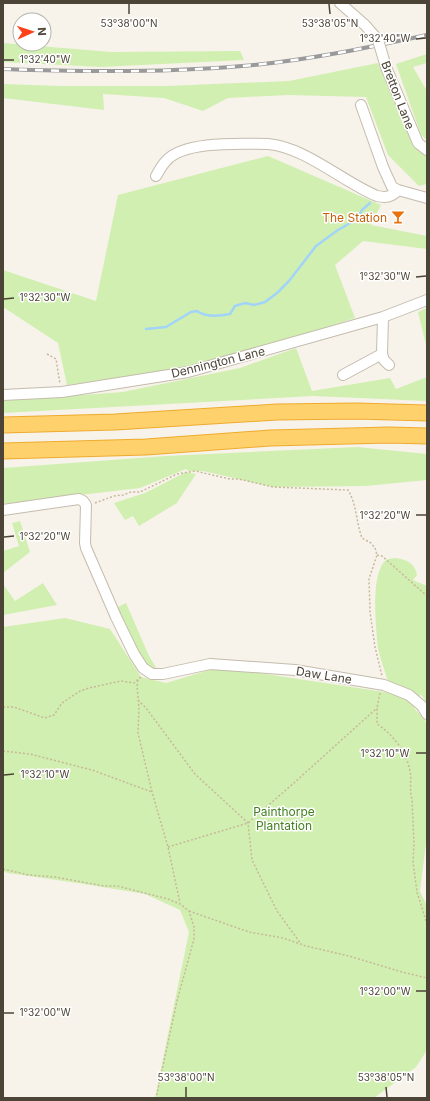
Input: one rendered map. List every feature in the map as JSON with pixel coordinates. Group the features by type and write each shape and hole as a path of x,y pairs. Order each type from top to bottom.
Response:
{"highway":[{"path":"3,425 115,422 277,412 356,411 427,413"},
{"path":"3,451 146,447 270,438 389,435 427,436"}],"street":[{"name":"Bretton Lane","path":"340,3 365,25 378,40 386,67 418,143 427,150"},
{"path":"361,106 383,167 392,187 427,198"},
{"path":"156,176 166,161 179,152 206,146 268,144 278,145 295,151 378,196 391,196 398,190"},
{"name":"Dennington Lane","path":"3,394 62,392 188,372 383,317 427,300"},
{"path":"383,317 382,354 384,360 389,365"},
{"path":"343,376 382,354"},
{"path":"3,510 79,499 84,502 86,505 86,548 119,623 134,654 145,671"},
{"name":"Daw Lane","path":"145,671 152,674 162,674 210,664 295,670 384,685 409,695 422,706 427,714"}],"path":[{"path":"47,354 56,359 62,392"},
{"path":"86,505 90,505 114,496 131,492 140,492 177,474 189,471 202,472 273,487 348,490 354,499 358,528 362,538 371,543 375,548 377,555 370,579 370,612 375,647 384,685 379,694 377,724 390,735 406,756 411,772 410,792 412,799 414,844 413,862 417,892 427,924"},
{"path":"377,555 382,556 427,596"},
{"path":"3,707 10,706 45,718 50,717 54,715 62,703 80,691 121,681 134,683 145,671"},
{"path":"138,680 138,732 152,792 168,847 180,904"},
{"path":"138,700 146,708 195,774 248,823 252,860 277,911 301,944"},
{"path":"168,847 248,823 377,708"},
{"path":"3,751 30,754 92,770 152,792"},
{"path":"3,869 30,875 55,877 104,886 117,886 144,892 180,904 189,911 249,932 283,938 427,978"},
{"path":"156,1098 177,1001 194,939 194,927 189,911"}],"green space":[{"path":"3,43 12,44 12,52 52,52 52,47 111,52 240,51 244,60 101,67 3,62"},
{"path":"427,54 427,63 413,67 427,91 427,140 421,135 396,64"},
{"path":"378,63 413,146 427,156 427,184 419,186 388,155 366,97 288,95 228,98 203,111 164,98 103,94 104,110 3,98 3,84 60,86 167,86 289,81"},
{"path":"268,156 381,205 371,225 427,236 427,249 363,241 335,265 355,318 187,368 67,385 58,343 3,307 3,270 96,301 118,195"},
{"path":"427,308 427,349 418,312"},
{"path":"296,348 312,391 390,378 396,389 427,377 427,401 313,396 3,413 3,401 123,392 240,368"},
{"path":"357,447 427,454 427,480 365,486 273,487 203,471 189,471 186,469 140,488 3,504 3,468 166,456"},
{"path":"186,472 196,474 177,503 139,526 133,516 125,520 114,503 145,493"},
{"path":"20,521 30,552 3,573 3,551 19,546 12,523"},
{"name":"Painthorpe Plantation","path":"395,558 403,559 409,562 414,567 417,575 413,580 427,586 427,704 421,694 414,708 425,720 427,727 427,835 420,891 427,906 427,1050 416,1067 374,1098 155,1098 189,932 180,910 145,894 3,871 3,627 65,618 110,629 141,677 166,683 219,667 391,693 378,648 375,602 378,577 381,567 386,560"},
{"path":"43,583 57,605 3,615 3,584 15,601"},
{"path":"126,603 149,656 157,669 149,668 143,661 116,608"}],"waterway":[{"path":"146,329 166,327 191,312 197,311 213,316 226,315 230,314 235,306 245,303 254,305 265,302 289,281 316,246 338,230 357,219 362,210 370,203"}],"railway":[{"path":"3,69 122,71 182,70 242,66 312,57 427,35"}],"place":[{"name":"The Station","path":"398,217"}]}
